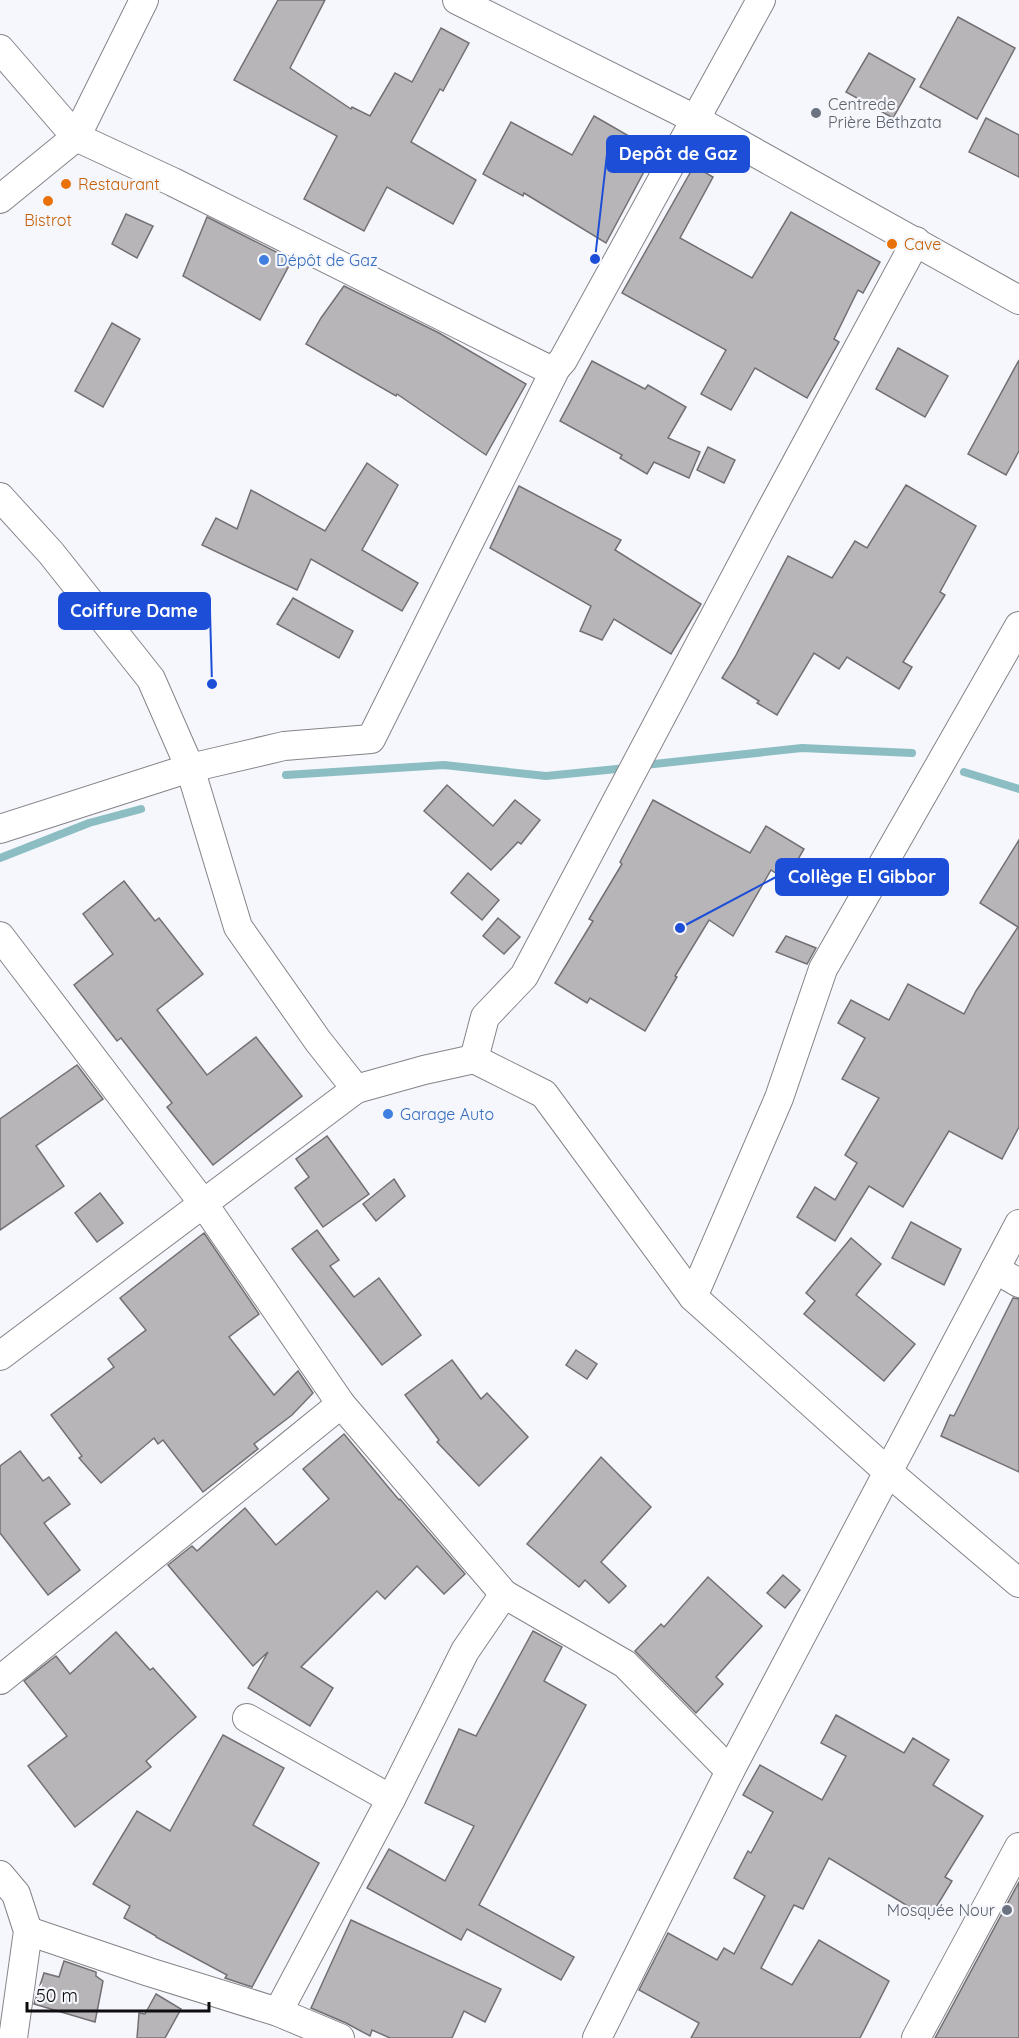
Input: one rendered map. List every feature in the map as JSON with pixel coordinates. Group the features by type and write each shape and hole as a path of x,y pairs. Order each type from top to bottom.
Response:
{"street":[{"path":"0,199 76,137 144,0"},
{"path":"457,0 695,119 1019,300"},
{"path":"0,830 190,768 284,746 371,739 556,368 563,360 762,0"},
{"path":"0,49 76,137 183,187 550,370 556,368"},
{"path":"474,1059 484,1017 524,976 760,529 916,241"},
{"path":"0,497 51,554 151,679 190,768 238,927 318,1041 356,1089"},
{"path":"693,1297 779,1098 823,969 1019,626"},
{"path":"0,936 202,1203 341,1404 504,1594 625,1664 730,1771"},
{"path":"0,1356 356,1089 474,1059 544,1094 693,1297 887,1472 1019,1583"},
{"path":"597,2038 730,1771 887,1472 1007,1276 1019,1224"},
{"path":"0,1680 341,1404"},
{"path":"278,2012 391,1799 465,1651 504,1594"},
{"path":"247,1718 391,1799"},
{"path":"916,2038 1019,1846"},
{"path":"0,1875 16,1893 28,1932 13,2038"},
{"path":"28,1932 278,2012 340,2038"}],"building":[{"path":"278,0 325,0 290,68 351,109 352,107 370,116 395,73 412,82 441,28 469,43 443,91 440,89 411,142 476,180 453,224 387,187 364,231 304,199 337,136 234,80"},
{"path":"958,17 1015,48 977,119 920,87"},
{"path":"869,53 915,79 893,118 846,92"},
{"path":"594,116 655,151 606,243 524,193 523,196 483,174 511,122 572,155"},
{"path":"986,118 1019,135 1019,177 969,152"},
{"path":"694,166 713,177 680,238 752,278 791,212 880,262 863,293 858,290 834,339 839,342 807,398 755,368 731,410 701,394 726,350 622,293"},
{"path":"126,214 153,226 137,258 112,244"},
{"path":"207,217 292,260 260,320 183,276"},
{"path":"344,286 439,333 526,384 486,455 397,394 396,396 306,344"},
{"path":"112,323 140,339 103,407 75,391"},
{"path":"898,348 948,376 925,417 876,389"},
{"path":"1019,360 1019,451 1006,475 968,454"},
{"path":"592,361 645,389 648,385 686,407 668,438 700,452 689,478 654,462 647,474 620,458 622,455 560,421"},
{"path":"708,447 735,460 724,483 697,470"},
{"path":"367,463 398,485 362,550 418,583 402,611 311,559 297,590 202,545 216,518 237,529 251,490 325,531"},
{"path":"906,485 976,526 940,592 945,595 903,662 912,667 899,689 847,657 839,669 814,653 777,715 722,678 788,556 832,578 855,541 867,548"},
{"path":"519,486 621,540 615,550 701,604 671,654 614,619 602,640 580,631 591,606 490,548"},
{"path":"293,598 353,631 339,658 277,624"},
{"path":"447,785 493,826 515,800 540,820 521,844 518,842 491,870 424,811"},
{"path":"653,800 750,853 766,826 804,849 786,880 771,870 733,936 709,920 645,1031 590,998 587,1003 555,983 593,921 589,919 622,864 620,862"},
{"path":"1019,840 1019,1127 1002,1159 949,1131 903,1207 869,1186 835,1241 797,1217 815,1187 835,1200 857,1163 845,1155 879,1098 842,1079 865,1038 838,1023 851,1000 889,1020 908,984 964,1014 976,991 1018,927 980,903"},
{"path":"468,873 499,900 482,920 451,893"},
{"path":"124,881 155,921 159,918 203,974 157,1010 207,1075 256,1037 302,1096 213,1165 167,1107 172,1103 121,1038 117,1041 74,985 113,954 83,914"},
{"path":"498,918 520,937 504,954 483,936"},
{"path":"786,936 816,948 807,964 776,952"},
{"path":"77,1065 103,1099 36,1146 64,1186 0,1230 0,1119"},
{"path":"327,1136 369,1194 323,1227 295,1188 309,1177 296,1159"},
{"path":"394,1179 405,1196 376,1221 363,1204"},
{"path":"100,1193 123,1223 97,1242 75,1213"},
{"path":"911,1222 961,1249 944,1285 892,1258"},
{"path":"317,1230 339,1260 330,1266 354,1297 379,1278 421,1335 382,1365 292,1249"},
{"path":"204,1233 259,1314 229,1337 274,1395 298,1371 313,1393 292,1415 254,1444 258,1449 203,1492 163,1440 158,1444 154,1438 101,1483 79,1458 82,1456 51,1415 114,1367 108,1359 146,1330 120,1298"},
{"path":"851,1238 881,1264 856,1295 915,1344 884,1381 804,1314 815,1301 806,1293"},
{"path":"1013,1298 1019,1299 1019,1472 941,1436 950,1415 954,1416"},
{"path":"576,1350 597,1364 587,1379 566,1365"},
{"path":"452,1360 481,1399 487,1393 528,1437 479,1486 437,1442 439,1440 405,1395"},
{"path":"344,1434 465,1574 444,1594 417,1566 385,1599 377,1591 301,1667 333,1688 310,1726 248,1688 268,1652 253,1666 168,1565 192,1546 197,1551 245,1508 276,1545 329,1499 303,1469"},
{"path":"20,1451 43,1481 49,1477 70,1504 44,1523 80,1570 48,1595 0,1533 0,1466"},
{"path":"601,1457 651,1507 601,1562 626,1586 609,1603 585,1580 579,1587 527,1544"},
{"path":"783,1575 800,1590 785,1608 767,1593"},
{"path":"708,1577 762,1626 716,1677 723,1684 696,1713 635,1651 661,1624 664,1627"},
{"path":"533,1631 562,1647 544,1681 586,1705 479,1905 574,1957 561,1980 467,1929 461,1940 367,1888 389,1849 445,1881 474,1826 425,1803 459,1729 476,1736"},
{"path":"116,1632 150,1670 153,1668 196,1717 146,1761 151,1767 75,1827 28,1766 67,1736 24,1681 56,1656 70,1674"},
{"path":"836,1715 904,1753 913,1738 949,1760 933,1785 983,1816 945,1877 952,1881 929,1919 829,1858 803,1909 794,1905 761,1968 792,1985 819,1940 889,1981 860,2038 691,2038 699,2023 639,1990 668,1933 717,1960 724,1948 734,1954 765,1896 734,1878 748,1851 751,1853 773,1812 743,1795 760,1765 822,1800 846,1756 821,1743"},
{"path":"223,1735 284,1768 253,1825 319,1863 252,1987 225,1978 227,1975 124,1918 130,1906 93,1884 137,1811 170,1831"},
{"path":"1019,1882 1019,2038 935,2038"},
{"path":"351,1920 501,1989 485,2022 464,2011 452,2038 390,2038 372,2030 370,2036 311,2008"},
{"path":"64,1961 96,1972 96,1976 103,1981 95,2022 34,2004 44,1973 59,1977"},
{"path":"156,1994 181,2009 165,2038 137,2038 139,2013 145,2014"}],"waterway":[{"path":"645,765 802,748 912,753"},
{"path":"286,775 444,765 546,776 627,768"},
{"path":"964,772 1019,789"},
{"path":"0,858 89,823 141,809"}],"place":[{"name":"Centrede Prière Bethzata","path":"816,113"},
{"name":"Restaurant","path":"66,184"},
{"name":"Bistrot","path":"48,201"},
{"name":"Cave","path":"892,244"},
{"name":"Depôt de Gaz","path":"595,259"},
{"name":"Dépôt de Gaz","path":"264,260"},
{"name":"Coiffure Dame","path":"212,684"},
{"name":"Collège El Gibbor","path":"680,928"},
{"name":"Garage Auto","path":"388,1114"},
{"name":"Mosquée Nour","path":"1007,1910"}]}
